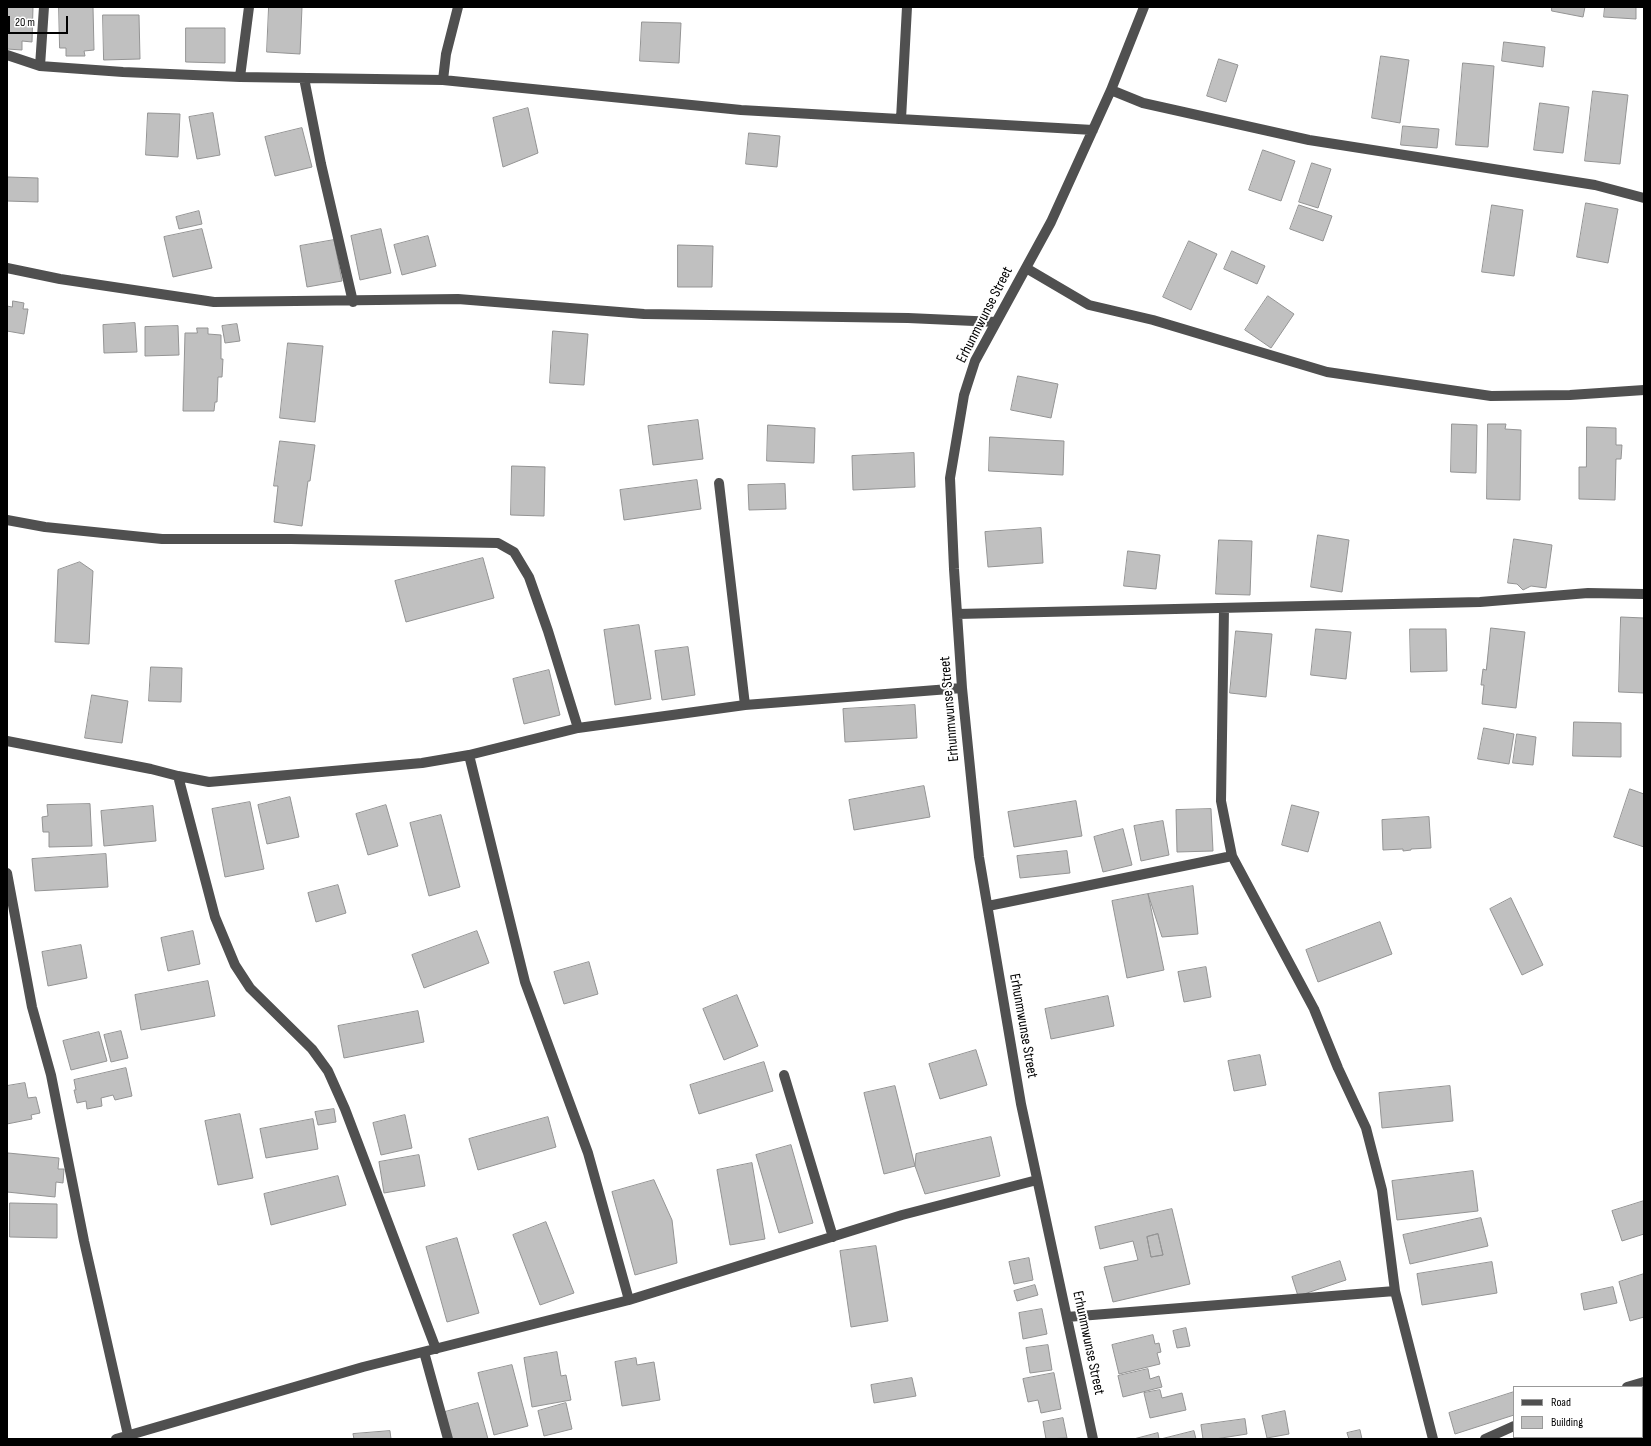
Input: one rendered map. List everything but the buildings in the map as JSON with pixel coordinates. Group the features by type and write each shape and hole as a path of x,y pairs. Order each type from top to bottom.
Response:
{"street":[{"path":"40,66 44,7"},
{"path":"240,77 249,7"},
{"path":"443,80 446,54 458,7"},
{"path":"901,119 906,7"},
{"name":"Erhunmwunse Street","path":"1093,1439 1021,1104 979,858 962,688 950,478 964,395 975,362 1051,222 1111,90 1144,7"},
{"path":"7,55 40,66 123,72 240,77 443,80 741,110 1093,130"},
{"path":"304,78 321,164 353,302"},
{"path":"1111,90 1143,103 1309,140 1595,185 1644,198"},
{"path":"7,268 60,279 214,302 458,300 644,314 900,318 996,322"},
{"path":"1026,268 1089,305 1153,320 1327,372 1491,396 1570,395 1644,390"},
{"path":"719,483 745,705"},
{"path":"7,520 46,527 162,539 291,539 498,543 514,552 529,577 548,631 578,728"},
{"path":"957,614 1480,602 1588,593 1644,594"},
{"path":"1224,608 1221,801 1232,856 1314,1008 1338,1068 1366,1128 1382,1190 1395,1291 1433,1439"},
{"path":"7,741 151,769 209,782 422,763 469,755 578,728 745,705 962,688"},
{"path":"469,755 525,982 588,1152 629,1300"},
{"path":"178,776 215,917 234,965 250,988 312,1049 328,1071 345,1109 436,1349"},
{"path":"988,906 1232,856"},
{"path":"7,873 32,1007 51,1075 84,1241 128,1434"},
{"path":"784,1075 833,1237"},
{"path":"116,1439 128,1434 363,1367 629,1300 902,1215 1037,1180"},
{"path":"1067,1317 1395,1291"},
{"path":"424,1352 448,1439"},
{"path":"1630,1386 1644,1382"},
{"path":"1485,1439 1513,1426"}]}
